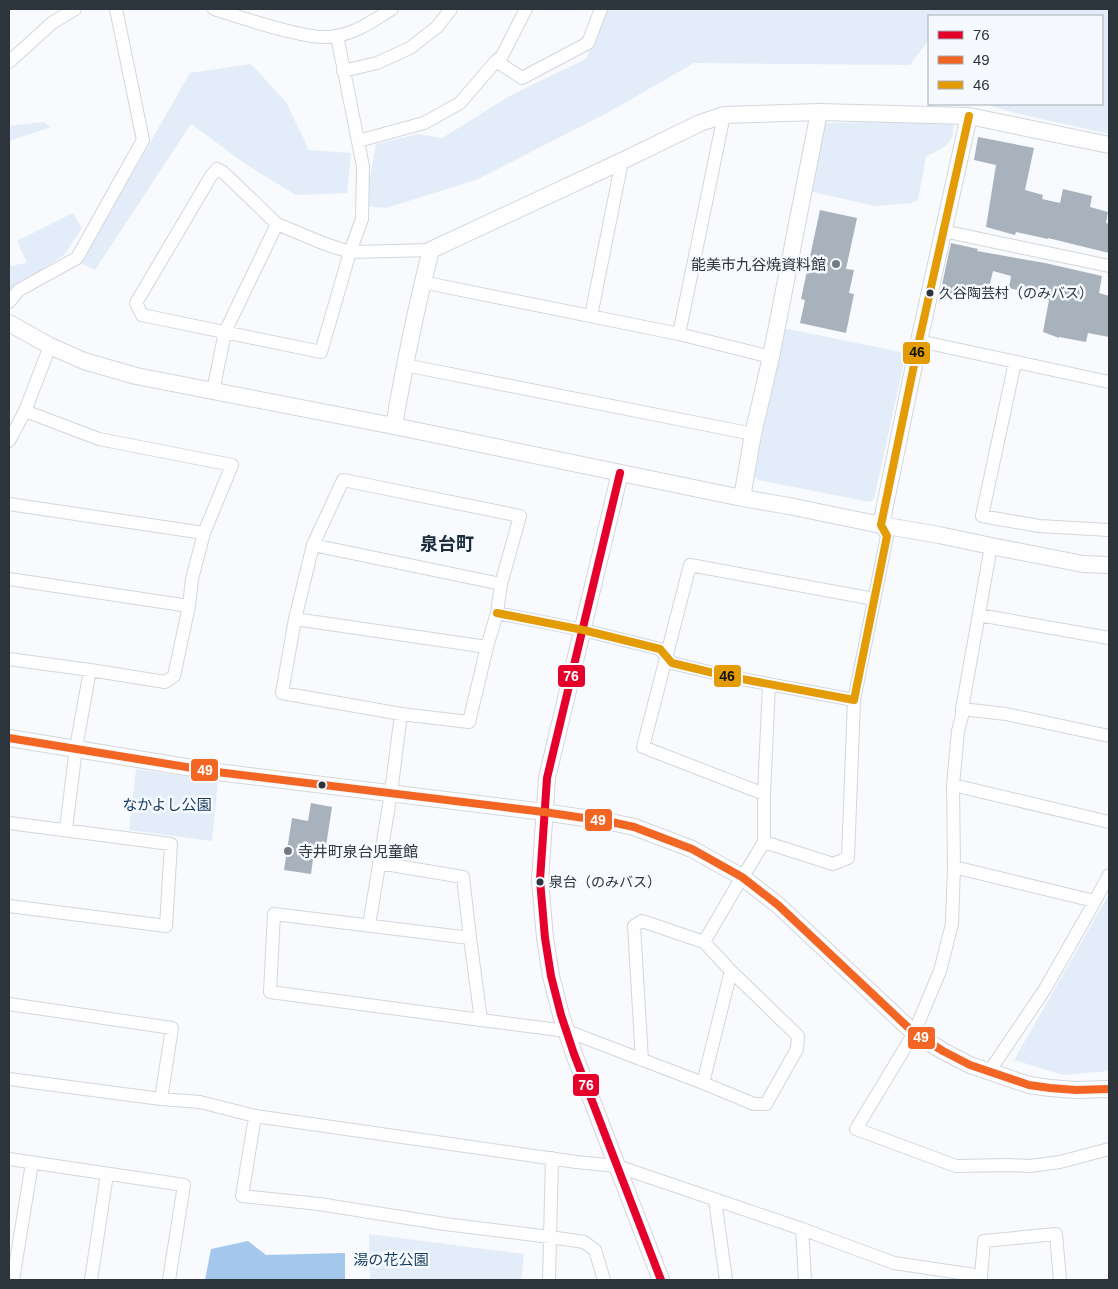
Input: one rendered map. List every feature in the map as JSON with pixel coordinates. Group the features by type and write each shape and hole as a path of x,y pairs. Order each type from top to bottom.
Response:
{"street":[{"path":"9,62 52,22 75,9"},
{"path":"9,302 19,290 77,258 143,140 116,9"},
{"path":"214,9 271,27 321,38 350,33 371,24 392,9"},
{"path":"344,71 377,63 410,48 437,27 451,9"},
{"path":"358,141 424,123 460,103 502,56 526,9"},
{"path":"496,61 522,78 588,43 601,9"},
{"path":"337,36 363,167 362,219 350,252 321,352 142,315 136,303 211,176 217,169 223,172 277,224 325,244 350,252 431,250 700,123 724,115 819,112 968,116 1109,145"},
{"path":"742,498 753,434 771,356 819,112"},
{"path":"679,334 724,115"},
{"path":"764,842 833,864 848,858 854,700 887,536 881,525 968,116"},
{"path":"591,316 622,161"},
{"path":"213,391 225,332 277,224"},
{"path":"944,231 1109,266"},
{"path":"394,426 422,282 431,250"},
{"path":"422,282 679,334 771,356"},
{"path":"9,323 50,346 84,361 136,376 394,426 742,498 1083,564 1109,565"},
{"path":"919,341 1109,382"},
{"path":"9,441 25,411 50,346"},
{"path":"1015,362 982,516 1039,526 1109,530"},
{"path":"405,365 753,434"},
{"path":"9,660 165,682 174,676 189,606 192,579 204,533 232,465 99,439 25,411"},
{"path":"620,473 547,778 540,880 542,914 551,976 561,1015 574,1054 661,1280"},
{"path":"343,480 520,516 501,584 497,613 486,647 469,722 401,714 282,693 295,618 313,545 343,480"},
{"path":"9,504 204,533"},
{"path":"313,545 501,584"},
{"path":"991,546 958,731 953,785 954,867 952,924 940,970 914,1033 856,1128 956,1166 1030,1166 1060,1162 1109,1149"},
{"path":"764,794 642,747 690,565 874,600"},
{"path":"9,579 189,606"},
{"path":"497,613 583,630 660,649 672,663 769,685 854,700"},
{"path":"979,615 1109,638"},
{"path":"295,618 486,647"},
{"path":"66,829 76,748 90,670"},
{"path":"704,942 764,842 764,794 769,685"},
{"path":"962,709 1006,714 1109,736"},
{"path":"369,925 391,793 401,714"},
{"path":"9,738 217,772 544,812 611,822 641,830 692,849 742,877 778,905 914,1033 943,1051 970,1065 1028,1085 1076,1090 1109,1089"},
{"path":"953,785 1109,822"},
{"path":"9,823 171,844 166,926 9,906"},
{"path":"379,863 463,877 480,1020"},
{"path":"954,867 1094,901"},
{"path":"989,1072 1045,989 1109,875"},
{"path":"470,938 274,914 270,992 567,1031 754,1104 766,1104 797,1049 798,1036 704,942 642,921 634,926 642,1060"},
{"path":"703,1083 731,971"},
{"path":"9,1004 172,1028 160,1100"},
{"path":"9,1079 160,1100 200,1102 256,1116 576,1162 617,1166 894,1262 981,1278 984,1241 1056,1234 1060,1280"},
{"path":"256,1116 242,1196 319,1204 445,1224 584,1242 594,1250 604,1280"},
{"path":"549,1280 552,1158"},
{"path":"9,1159 184,1185 169,1280"},
{"path":"13,1280 32,1163"},
{"path":"91,1280 107,1174"},
{"path":"715,1200 726,1280"},
{"path":"802,1229 804,1280"}],"green space":[{"path":"607,9 1109,9 1109,134 991,106 1103,105 1103,15 928,15 928,41 910,65 694,63 607,113 476,180 386,208 364,206 363,201 376,144 417,134 442,138 515,93 586,59"},
{"path":"251,64 286,102 309,150 351,153 347,193 296,195 247,165 191,124 95,270 81,263 190,73"},
{"path":"952,121 952,138 943,148 926,157 918,200 910,203 875,206 813,192 810,188 825,123"},
{"path":"43,122 51,127 9,141 9,126"},
{"path":"73,213 82,228 65,254 9,293 9,266 27,263 17,241"},
{"path":"783,328 906,353 874,499 870,502 758,480 754,476"},
{"name":"なかよし公園","path":"136,769 218,781 212,841 129,830"},
{"path":"1109,894 1109,1071 1063,1075 1014,1060"},
{"name":"湯の花公園","path":"369,1234 524,1254 521,1280 370,1280"}],"water":[{"path":"248,1241 266,1255 345,1253 345,1280 205,1280 211,1249"}],"building":[{"path":"978,137 1034,148 1025,190 1043,195 1042,199 1060,203 1063,189 1092,196 1090,207 1108,212 1106,223 1109,224 1109,253 1048,238 1016,232 1015,235 986,227 996,165 974,160"},
{"path":"820,210 857,218 846,269 854,270 849,293 854,294 846,333 800,323 805,300 801,299"},
{"path":"951,243 978,249 977,251 1045,263 1102,276 1099,293 1109,296 1109,337 1088,333 1086,342 1059,338 1043,332 1049,300 1037,298 1038,295 1009,288 1011,276 993,271 988,292 979,290 977,301 957,293 957,298 940,294"},
{"path":"311,803 332,807 326,846 315,845 311,874 284,870 292,818 308,821"}],"transit line":[{"name":"46","path":"497,613 583,630 660,649 672,663 726,676 854,700 887,536 881,525 919,341 969,116"},
{"name":"76","path":"620,473 547,778 540,880 545,938 551,976 561,1015 574,1054 661,1280"},
{"name":"49","path":"9,738 217,772 544,812 634,827 692,849 742,877 778,905 914,1033 943,1051 970,1065 1029,1085 1076,1090 1109,1089"}],"place":[{"name":"能美市九谷焼資料館","path":"836,264"},
{"name":"久谷陶芸村（のみバス）","path":"930,293"},
{"name":"寺井町泉台児童館","path":"288,851"},
{"name":"泉台（のみバス）","path":"540,882"}],"district":[{"name":"泉台町","path":"447,544"}]}
